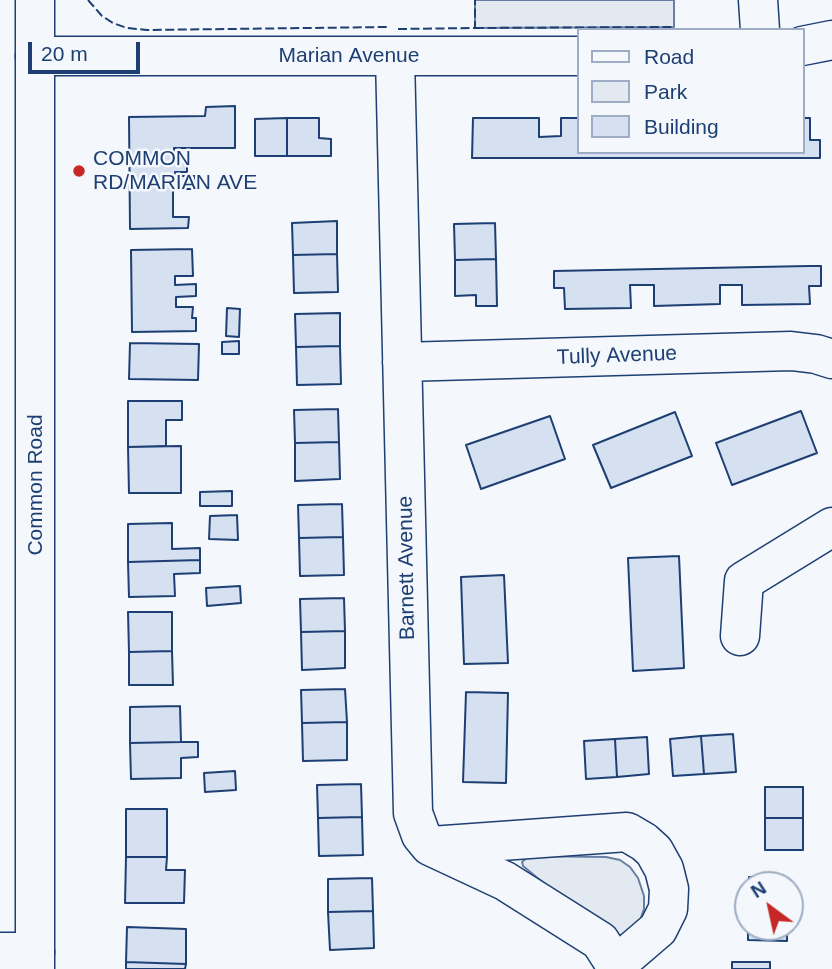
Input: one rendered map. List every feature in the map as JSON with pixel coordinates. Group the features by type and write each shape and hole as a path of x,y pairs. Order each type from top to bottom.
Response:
{"street":[{"name":"Common Road","path":"23,957 36,0"},
{"path":"758,0 760,28"},
{"path":"804,46 832,40"},
{"name":"Marian Avenue","path":"35,56 576,56"},
{"name":"Barnett Avenue","path":"395,57 412,813 421,835 430,846"},
{"name":"Tully Avenue","path":"402,362 791,351 832,359"},
{"path":"740,636 744,581 832,527"},
{"path":"627,832 654,851 664,869 669,888 668,909 659,929 617,967 600,941 505,881 430,846 627,832"}],"green space":[{"path":"475,0 674,0 674,27 475,28"},
{"path":"529,856 606,857 620,860 630,867 638,878 644,896 644,909 639,923 631,931 618,937 585,917 523,866 522,862"}],"building":[{"path":"235,106 235,148 174,148 174,159 187,159 187,172 175,172 175,176 195,176 195,189 173,189 173,217 189,217 188,228 130,229 129,117 205,116 206,107"},
{"path":"287,118 319,118 319,138 331,139 331,156 287,156"},
{"path":"287,118 287,156 255,156 255,119"},
{"path":"473,118 539,118 539,137 561,136 561,118 576,118 576,154 804,154 804,118 810,118 810,140 820,140 820,158 472,158"},
{"path":"337,221 337,254 293,255 292,223"},
{"path":"495,223 496,259 455,260 454,224"},
{"path":"192,249 193,276 175,276 175,285 196,284 196,296 176,297 176,307 193,307 192,318 196,318 196,331 132,332 131,250"},
{"path":"337,254 338,292 294,293 293,255"},
{"path":"496,259 497,306 476,306 476,295 455,296 455,260"},
{"path":"821,266 821,286 809,286 810,304 742,305 742,285 720,285 720,304 654,306 654,285 630,285 631,308 565,309 564,288 554,288 554,271"},
{"path":"227,308 240,309 239,337 226,336"},
{"path":"340,313 340,346 296,347 295,314"},
{"path":"239,341 239,354 222,354 222,342"},
{"path":"130,343 199,344 198,380 129,379"},
{"path":"340,346 341,384 297,385 296,347"},
{"path":"128,401 182,401 182,420 166,420 166,446 128,447"},
{"path":"338,409 339,442 295,443 294,410"},
{"path":"801,411 817,453 732,485 716,443"},
{"path":"675,412 692,456 611,488 593,445"},
{"path":"550,416 565,459 481,489 466,445"},
{"path":"339,442 340,479 295,481 295,443"},
{"path":"181,446 181,493 129,493 128,447"},
{"path":"232,491 232,506 200,506 200,492"},
{"path":"342,504 343,537 299,538 298,505"},
{"path":"237,515 238,540 209,539 210,516"},
{"path":"172,523 172,549 200,548 200,560 128,562 128,524"},
{"path":"343,537 344,575 300,576 299,538"},
{"path":"679,556 684,668 633,671 628,558"},
{"path":"200,560 200,573 174,574 175,596 129,597 128,562"},
{"path":"504,575 508,663 464,664 461,577"},
{"path":"240,586 241,603 207,606 206,588"},
{"path":"344,598 345,631 301,632 300,599"},
{"path":"128,612 172,612 172,651 129,652"},
{"path":"345,631 345,668 302,670 301,632"},
{"path":"172,651 173,685 129,685 129,652"},
{"path":"345,689 347,722 302,723 301,690"},
{"path":"466,692 508,693 506,783 463,782"},
{"path":"180,706 181,742 130,743 130,707"},
{"path":"347,722 347,760 303,761 302,723"},
{"path":"733,734 736,772 704,774 701,736"},
{"path":"701,736 704,774 673,776 670,739"},
{"path":"647,737 649,774 617,777 615,739"},
{"path":"615,739 617,777 586,779 584,741"},
{"path":"198,742 198,757 181,758 181,778 131,779 130,743"},
{"path":"235,771 236,790 205,792 204,773"},
{"path":"361,784 362,817 318,818 317,785"},
{"path":"765,787 803,787 803,818 765,818"},
{"path":"126,809 167,809 167,857 126,857"},
{"path":"362,817 363,855 319,856 318,818"},
{"path":"765,818 803,818 803,850 765,850"},
{"path":"126,857 167,857 166,870 185,870 184,903 125,903"},
{"path":"372,878 373,911 328,912 328,879"},
{"path":"373,911 374,948 330,950 328,912"},
{"path":"127,927 186,929 186,964 126,962"},
{"path":"126,962 186,964 185,969 126,969"},
{"path":"732,962 770,962 770,969 732,969"}],"fence":[{"path":"88,0 102,16 113,23 147,30 387,27"},
{"path":"398,29 475,28 475,0"},
{"path":"475,28 674,27"}],"place":[{"name":"COMMON RD/MARIAN AVE","path":"79,171"}]}
